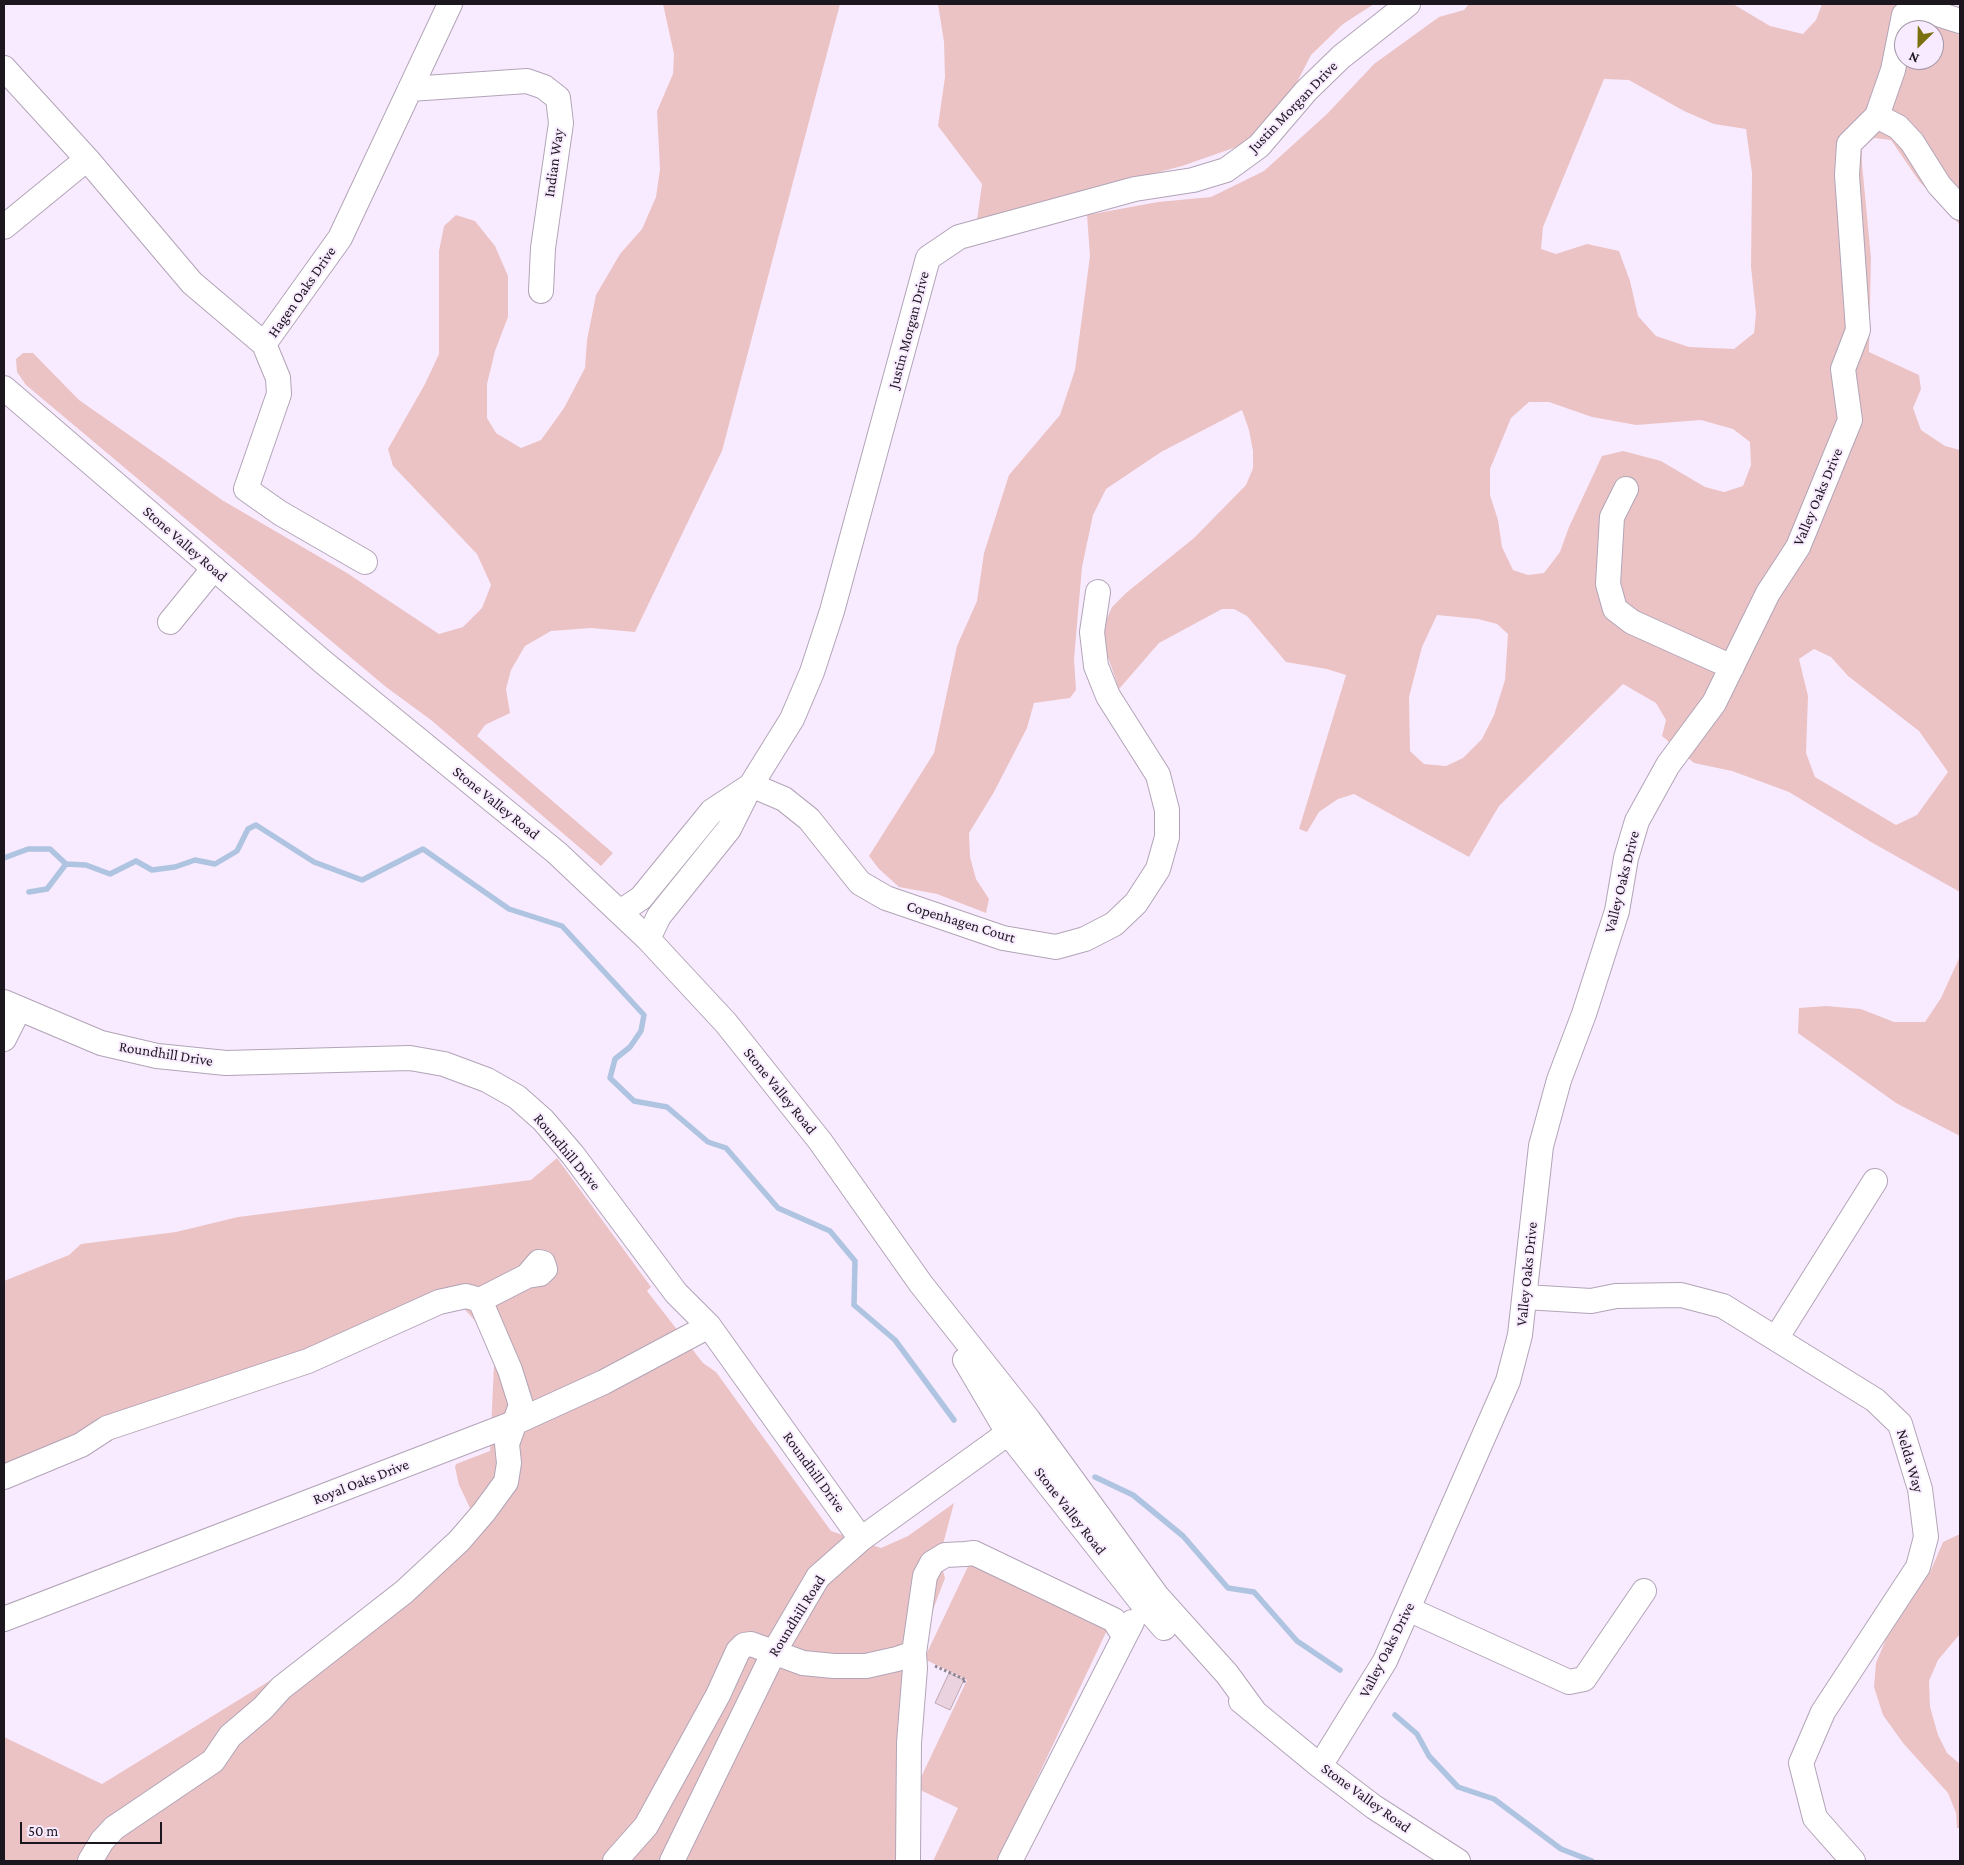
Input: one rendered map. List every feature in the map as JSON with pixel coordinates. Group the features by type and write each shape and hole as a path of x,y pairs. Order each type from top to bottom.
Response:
{"street":[{"name":"Hagen Oaks Drive","path":"4,68 87,160 192,283 264,344 340,238 450,4"},
{"name":"Justin Morgan Drive","path":"648,939 658,916 729,829 751,785 792,719 812,672 832,610 928,258 959,237 1135,189 1193,180 1226,170 1259,146 1306,91 1341,58 1408,4"},
{"name":"Valley Oaks Drive","path":"1320,1766 1385,1661 1508,1381 1520,1335 1541,1146 1558,1080 1584,1014 1617,911 1626,858 1634,830 1668,765 1714,703 1768,593 1798,547 1850,420 1843,369 1858,330 1847,175 1849,144 1877,116 1893,70 1904,15 1916,7 1960,21"},
{"name":"Indian Way","path":"410,89 527,81 544,87 558,98 561,123 542,248 541,291"},
{"path":"1877,116 1898,127 1912,142 1938,185 1960,208"},
{"path":"4,228 87,160"},
{"path":"264,344 278,378 279,394 246,489 280,513 365,562"},
{"name":"Stone Valley Road","path":"4,388 323,662 557,853 648,939 726,1023 820,1141 921,1284 1028,1419 1158,1596 1227,1674 1254,1711"},
{"path":"1626,489 1612,517 1608,584 1615,609 1632,622 1732,667"},
{"path":"170,622 214,568"},
{"name":"Copenhagen Court","path":"751,785 784,799 809,819 860,883 886,898 1003,938 1056,947 1085,939 1114,924 1136,903 1158,869 1167,837 1167,810 1158,775 1108,696 1096,666 1092,632 1098,592"},
{"path":"620,912 641,898 712,811 751,785"},
{"path":"4,1040 12,1006"},
{"name":"Roundhill Drive","path":"12,1006 101,1043 157,1056 226,1063 410,1058 444,1064 487,1080 517,1097 543,1120 573,1155 676,1293 709,1326 861,1539"},
{"path":"1777,1337 1875,1181"},
{"path":"4,1477 81,1445 107,1428 308,1361 439,1302 466,1296 480,1300 527,1276"},
{"name":"Stone Valley Road","path":"921,1284 1008,1433 1142,1603 1214,1680 1374,1807 1458,1861"},
{"name":"Nelda Way","path":"1525,1297 1591,1301 1616,1296 1681,1295 1723,1306 1777,1337 1875,1400 1900,1424 1920,1489 1926,1537 1918,1567 1823,1712 1801,1763 1815,1818 1853,1861"},
{"path":"90,1861 102,1841 114,1828 213,1761 230,1736 263,1708 281,1688 404,1592 459,1541 506,1482 509,1463 507,1444 521,1405 510,1370 480,1300"},
{"name":"Royal Oaks Drive","path":"4,1618 514,1423 604,1382 709,1326"},
{"name":"Roundhill Road","path":"672,1861 774,1652 818,1577 861,1539 1028,1419"},
{"path":"908,1861 909,1743 915,1668 914,1655 925,1576 932,1562 945,1556 974,1553 1114,1620 1124,1636"},
{"path":"1408,1609 1569,1682 1584,1679 1644,1591"},
{"path":"1010,1861 1064,1759 1142,1603"},
{"path":"615,1861 651,1818 718,1695 738,1651 744,1645 752,1644 803,1663 834,1666 866,1666 914,1655"}],"path":[{"path":"914,1655 966,1680 963,1682"}],"shaded area":[{"path":"663,4 840,4 722,451 635,632 591,628 551,631 525,646 511,670 506,689 510,713 485,725 477,736 613,853 601,866 431,720 386,687 26,385 17,372 16,359 23,353 33,353 79,400 222,500 347,573 439,634 463,627 482,608 491,585 477,554 393,466 388,449 425,384 439,354 439,251 444,226 456,215 475,221 495,246 508,276 508,317 495,351 487,384 487,418 496,433 521,448 541,440 564,408 585,368 587,340 596,295 620,254 642,229 656,197 660,169 657,111 673,74 674,54"},
{"path":"938,4 1374,4 1343,24 1311,55 1294,88 1272,117 1242,145 1182,166 977,220 982,184 938,126 945,77 944,42"},
{"path":"1469,4 1733,4 1770,26 1803,34 1816,20 1822,4 1927,4 1930,20 1894,20 1894,70 1944,70 1944,28 1960,35 1960,225 1919,181 1891,140 1874,138 1862,149 1862,164 1871,258 1869,352 1919,375 1921,389 1913,408 1921,430 1945,446 1960,450 1960,892 1871,842 1789,792 1732,771 1694,763 1662,736 1666,720 1656,703 1623,684 1499,806 1469,857 1354,794 1338,799 1319,812 1307,832 1299,829 1346,675 1327,669 1286,662 1247,616 1234,609 1222,609 1159,643 1119,689 1104,646 1104,625 1112,607 1126,593 1194,538 1246,485 1253,468 1253,451 1249,430 1242,410 1161,452 1106,489 1093,515 1082,567 1074,659 1076,690 1070,698 1034,703 1027,728 994,792 969,833 970,857 976,879 989,899 986,913 937,894 899,887 879,869 869,856 934,753 957,646 977,601 984,553 1009,475 1060,415 1075,370 1090,256 1087,215 1158,202 1211,197 1264,171 1327,114 1374,64 1439,17 1464,10","holes":["1604,79 1629,80 1684,111 1714,124 1746,129 1752,173 1751,267 1756,314 1754,333 1734,349 1689,347 1656,336 1638,316 1630,281 1619,251 1587,244 1556,254 1541,249 1543,227","1529,402 1549,402 1592,417 1636,425 1701,420 1733,429 1750,442 1751,465 1743,486 1724,492 1705,487 1661,461 1623,451 1602,456 1569,527 1560,552 1544,573 1528,575 1513,570 1502,547 1498,520 1490,495 1490,469 1511,418","1437,615 1478,619 1497,624 1508,634 1505,680 1494,715 1482,739 1463,758 1446,766 1424,764 1410,751 1409,697 1422,647","1814,649 1831,657 1848,676 1919,731 1948,772 1917,815 1896,825 1815,777 1806,753 1808,696 1799,659"]},
{"path":"1960,956 1960,1136 1896,1103 1798,1033 1799,1008 1826,1006 1861,1009 1894,1022 1925,1022 1941,998"},
{"path":"557,1158 651,1287 647,1291 703,1363 716,1372 831,1531 881,1548 908,1536 954,1503 942,1548 941,1564 945,1578 919,1647 908,1861 4,1861 4,1737 102,1784 375,1616 471,1510 459,1485 455,1467 456,1464 490,1451 495,1343 458,1302 40,1466 4,1488 4,1281 69,1255 81,1244 176,1232 238,1217 531,1180"},
{"path":"1960,1534 1960,1634 1938,1660 1929,1681 1930,1707 1938,1735 1947,1753 1960,1764 1960,1828 1957,1828 1956,1813 1948,1793 1903,1743 1883,1715 1874,1687 1876,1663 1886,1639 1931,1570 1943,1542"},
{"path":"972,1558 1110,1624 998,1861 933,1861 958,1808 916,1788 967,1680 924,1659"}],"building":[{"path":"949,1673 964,1680 950,1710 935,1703"}],"waterway":[{"path":"4,858 28,849 50,849 66,864 86,865 110,874 136,861 152,870 175,867 195,860 215,864 237,851 248,829 256,825 314,862 362,880 423,849 509,909 562,926 644,1015 641,1031 630,1047 615,1059 610,1078 634,1101 667,1107 708,1142 726,1148 778,1208 830,1231 855,1261 854,1305 895,1340 954,1420"},
{"path":"29,892 47,889 66,864"},
{"path":"1095,1477 1133,1495 1183,1536 1228,1588 1254,1592 1297,1641 1340,1670"},
{"path":"1395,1715 1417,1734 1429,1756 1458,1787 1494,1799 1561,1849 1592,1861"}]}
